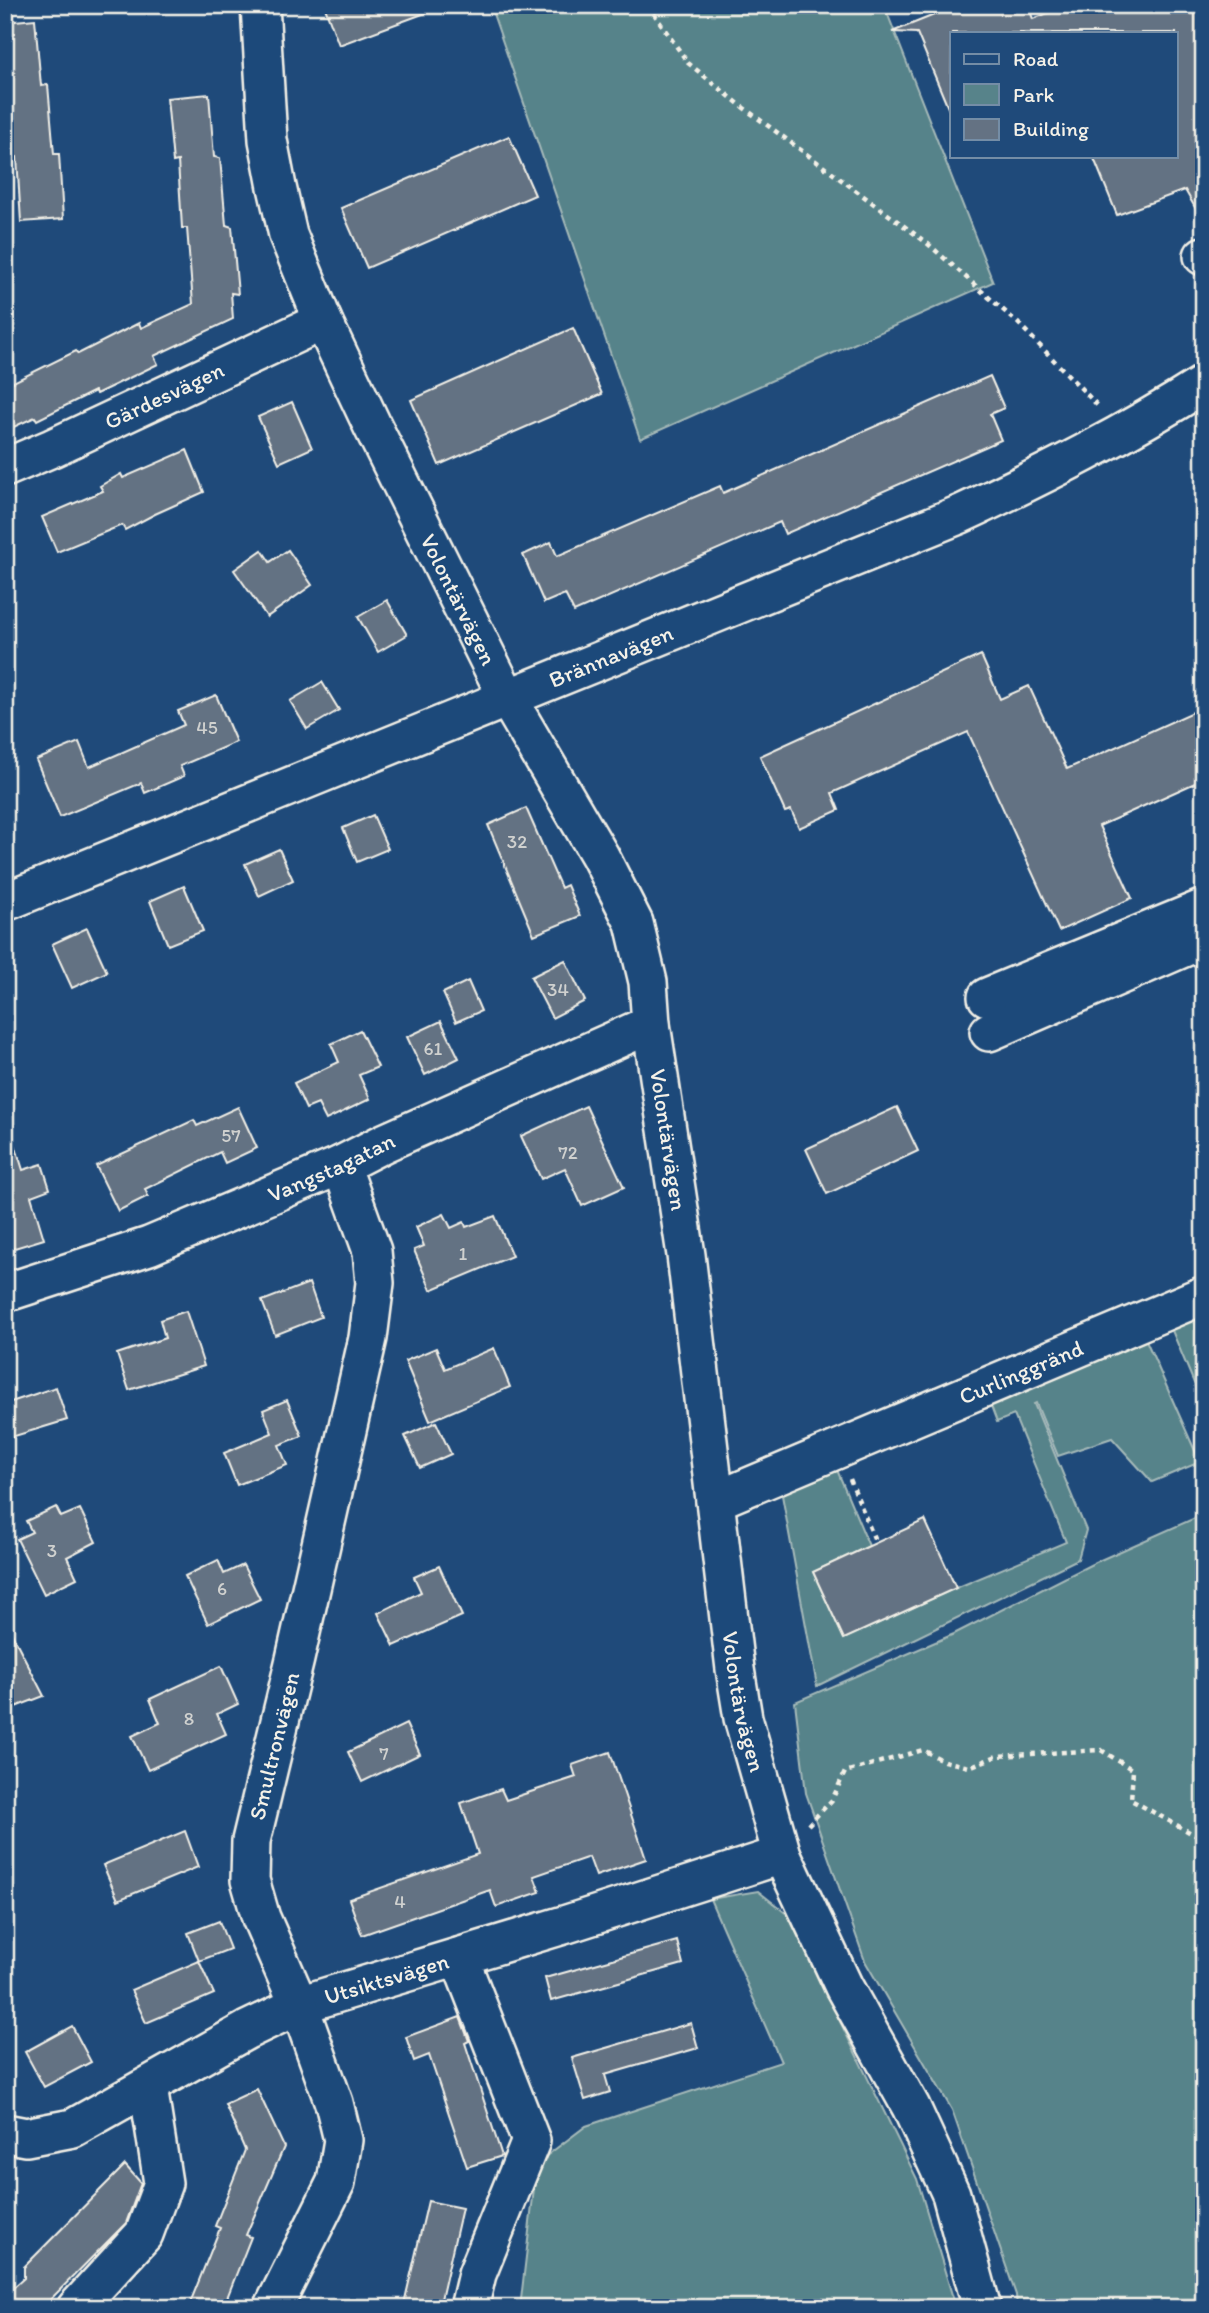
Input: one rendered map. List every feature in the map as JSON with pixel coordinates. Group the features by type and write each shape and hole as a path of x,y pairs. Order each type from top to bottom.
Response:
{"street":[{"name":"Volontärvägen","path":"260,5 268,140 277,187 288,234 323,321 509,699 600,856 634,923 648,982 651,1024 686,1255 743,1718 782,1854 844,1987 911,2107 951,2194 982,2308"},
{"name":"Gärdesvägen","path":"5,468 323,321"},
{"name":"Brännavägen","path":"5,902 961,514 1050,472 1124,432 1199,398"},
{"path":"1204,908 988,1014 1204,939"},
{"name":"Vangstagatan","path":"5,1293 149,1246 341,1165 384,1143 651,1024"},
{"name":"Smultronvägen","path":"273,2308 336,2182 343,2140 334,2103 299,2005 250,1880 251,1841 368,1338 375,1283 372,1251 341,1165"},
{"name":"Curlinggränd","path":"715,1501 1204,1295"},
{"name":"Utsiktsvägen","path":"7,2134 26,2137 74,2128 247,2031 299,2005 782,1854"},
{"path":"459,1957 531,2141 477,2274 469,2308"},
{"path":"76,2308 144,2234 163,2183 148,2087"}],"path":[{"path":"648,5 688,62 744,108 927,243 1018,323 1124,432"},
{"path":"838,1449 876,1543"},
{"path":"782,1854 832,1800 845,1772 923,1750 944,1761 969,1767 997,1756 1101,1750 1133,1770 1131,1800 1204,1840"}],"green space":[{"path":"490,5 884,5 993,282 640,439"},
{"path":"1204,1305 1204,1398 1199,1395 1168,1321"},
{"path":"1142,1331 1200,1462 1152,1482 1112,1438 1058,1456 1036,1403 1034,1404 1086,1530 1078,1559 817,1686 782,1495 810,1475 835,1465 869,1546 813,1572 844,1639 1066,1542 1014,1415 997,1422 988,1398"},
{"path":"1204,1514 1204,2308 1017,2308 1016,2295 952,2110 865,1961 806,1793 795,1702 954,1634 1096,1562"},
{"path":"758,1891 788,1915 917,2179 956,2308 520,2308 537,2163 586,2126 781,2062 710,1899"}],"building":[{"path":"324,5 439,5 439,8 339,45"},
{"path":"959,5 1028,5 1033,19 1068,5 1204,5 1204,223 1185,190 1117,215 1094,158 1178,158 1178,32 950,32 950,113 917,33 892,32"},
{"path":"35,19 41,86 48,85 54,154 59,154 63,219 21,222 17,157 8,158 5,22"},
{"path":"209,94 214,157 220,158 226,225 232,227 238,294 231,293 233,319 154,356 158,364 37,420 35,417 5,431 5,386 76,351 78,354 139,323 141,328 193,304 187,228 182,228 178,161 173,162 167,98"},
{"path":"509,136 535,195 367,268 341,208"},
{"path":"573,328 602,394 439,465 411,400"},
{"path":"990,376 1004,408 990,414 1001,440 785,534 780,522 574,612 565,594 544,603 523,555 551,542 557,556 720,486 723,493"},
{"path":"292,402 312,448 279,463 258,417"},
{"path":"187,450 204,492 125,530 122,525 57,552 42,517 103,491 100,486 121,474 123,478"},
{"path":"262,550 270,562 288,550 312,585 267,617 234,570"},
{"path":"387,600 407,635 378,652 358,617"},
{"path":"981,655 1000,699 1029,686 1067,769 1204,707 1204,779 1099,826 1132,898 1059,931 968,732 832,793 839,810 799,828 791,810 785,812 760,756"},
{"path":"322,682 339,710 307,729 290,701"},
{"path":"216,695 236,742 180,766 184,776 145,793 141,783 60,817 36,760 79,742 89,767 184,725 178,711"},
{"path":"526,808 561,888 567,885 580,916 534,935 488,825"},
{"path":"373,815 388,849 357,862 343,828"},
{"path":"279,849 293,880 259,896 245,864"},
{"path":"184,886 203,931 168,945 150,901"},
{"path":"87,928 107,972 72,988 52,944"},
{"path":"565,960 585,1001 552,1018 531,977"},
{"path":"468,981 481,1011 456,1022 443,993"},
{"path":"441,1021 459,1058 425,1075 407,1037"},
{"path":"360,1030 378,1067 359,1075 370,1099 326,1120 318,1104 306,1109 294,1083 339,1062 331,1044"},
{"path":"586,1106 624,1187 582,1206 565,1168 541,1179 521,1136"},
{"path":"238,1107 257,1148 225,1163 220,1152 145,1189 148,1196 118,1211 96,1166 194,1120 197,1126"},
{"path":"897,1107 918,1151 827,1194 806,1149"},
{"path":"11,1132 23,1170 42,1164 50,1189 31,1196 44,1239 5,1251 5,1133"},
{"path":"444,1214 451,1228 464,1222 466,1227 495,1216 512,1256 431,1290 414,1250 424,1246 416,1227"},
{"path":"309,1283 321,1317 275,1335 262,1301"},
{"path":"186,1311 204,1366 129,1390 117,1354 165,1338 160,1320"},
{"path":"436,1348 445,1369 494,1348 510,1387 430,1421 405,1361"},
{"path":"56,1387 67,1420 5,1439 5,1404"},
{"path":"287,1400 302,1436 279,1445 287,1465 237,1485 224,1453 272,1433 263,1410"},
{"path":"436,1422 451,1454 420,1468 405,1436"},
{"path":"56,1507 61,1517 80,1509 96,1542 67,1557 77,1578 44,1594 17,1539 32,1532 26,1521"},
{"path":"925,1520 956,1588 844,1639 813,1572"},
{"path":"218,1560 224,1574 243,1565 260,1599 208,1624 185,1576"},
{"path":"439,1566 462,1616 394,1646 378,1613 421,1592 414,1577"},
{"path":"5,1620 44,1696 5,1711"},
{"path":"221,1666 238,1704 217,1714 226,1734 148,1770 132,1736 160,1723 150,1699"},
{"path":"406,1724 420,1754 362,1782 348,1752"},
{"path":"610,1752 646,1859 596,1876 589,1857 534,1876 540,1892 496,1907 490,1890 362,1935 349,1899 478,1854 461,1803 501,1789 506,1800 576,1777 572,1765"},
{"path":"185,1831 198,1867 118,1900 103,1865"},
{"path":"219,1921 230,1949 199,1961 188,1933"},
{"path":"677,1941 683,1964 551,2001 545,1978"},
{"path":"199,1961 214,1994 146,2023 131,1990"},
{"path":"460,2017 469,2041 465,2043 502,2156 467,2167 429,2055 414,2061 406,2037"},
{"path":"691,2023 698,2048 605,2075 610,2092 585,2100 572,2058"},
{"path":"72,2026 91,2062 44,2087 25,2052"},
{"path":"257,2089 284,2147 246,2235 251,2237 223,2308 188,2308 220,2228 215,2226 245,2150 225,2104"},
{"path":"125,2165 141,2183 126,2223 42,2308 5,2308 5,2295 24,2278 24,2267"},
{"path":"428,2201 462,2208 439,2308 403,2308"}]}
